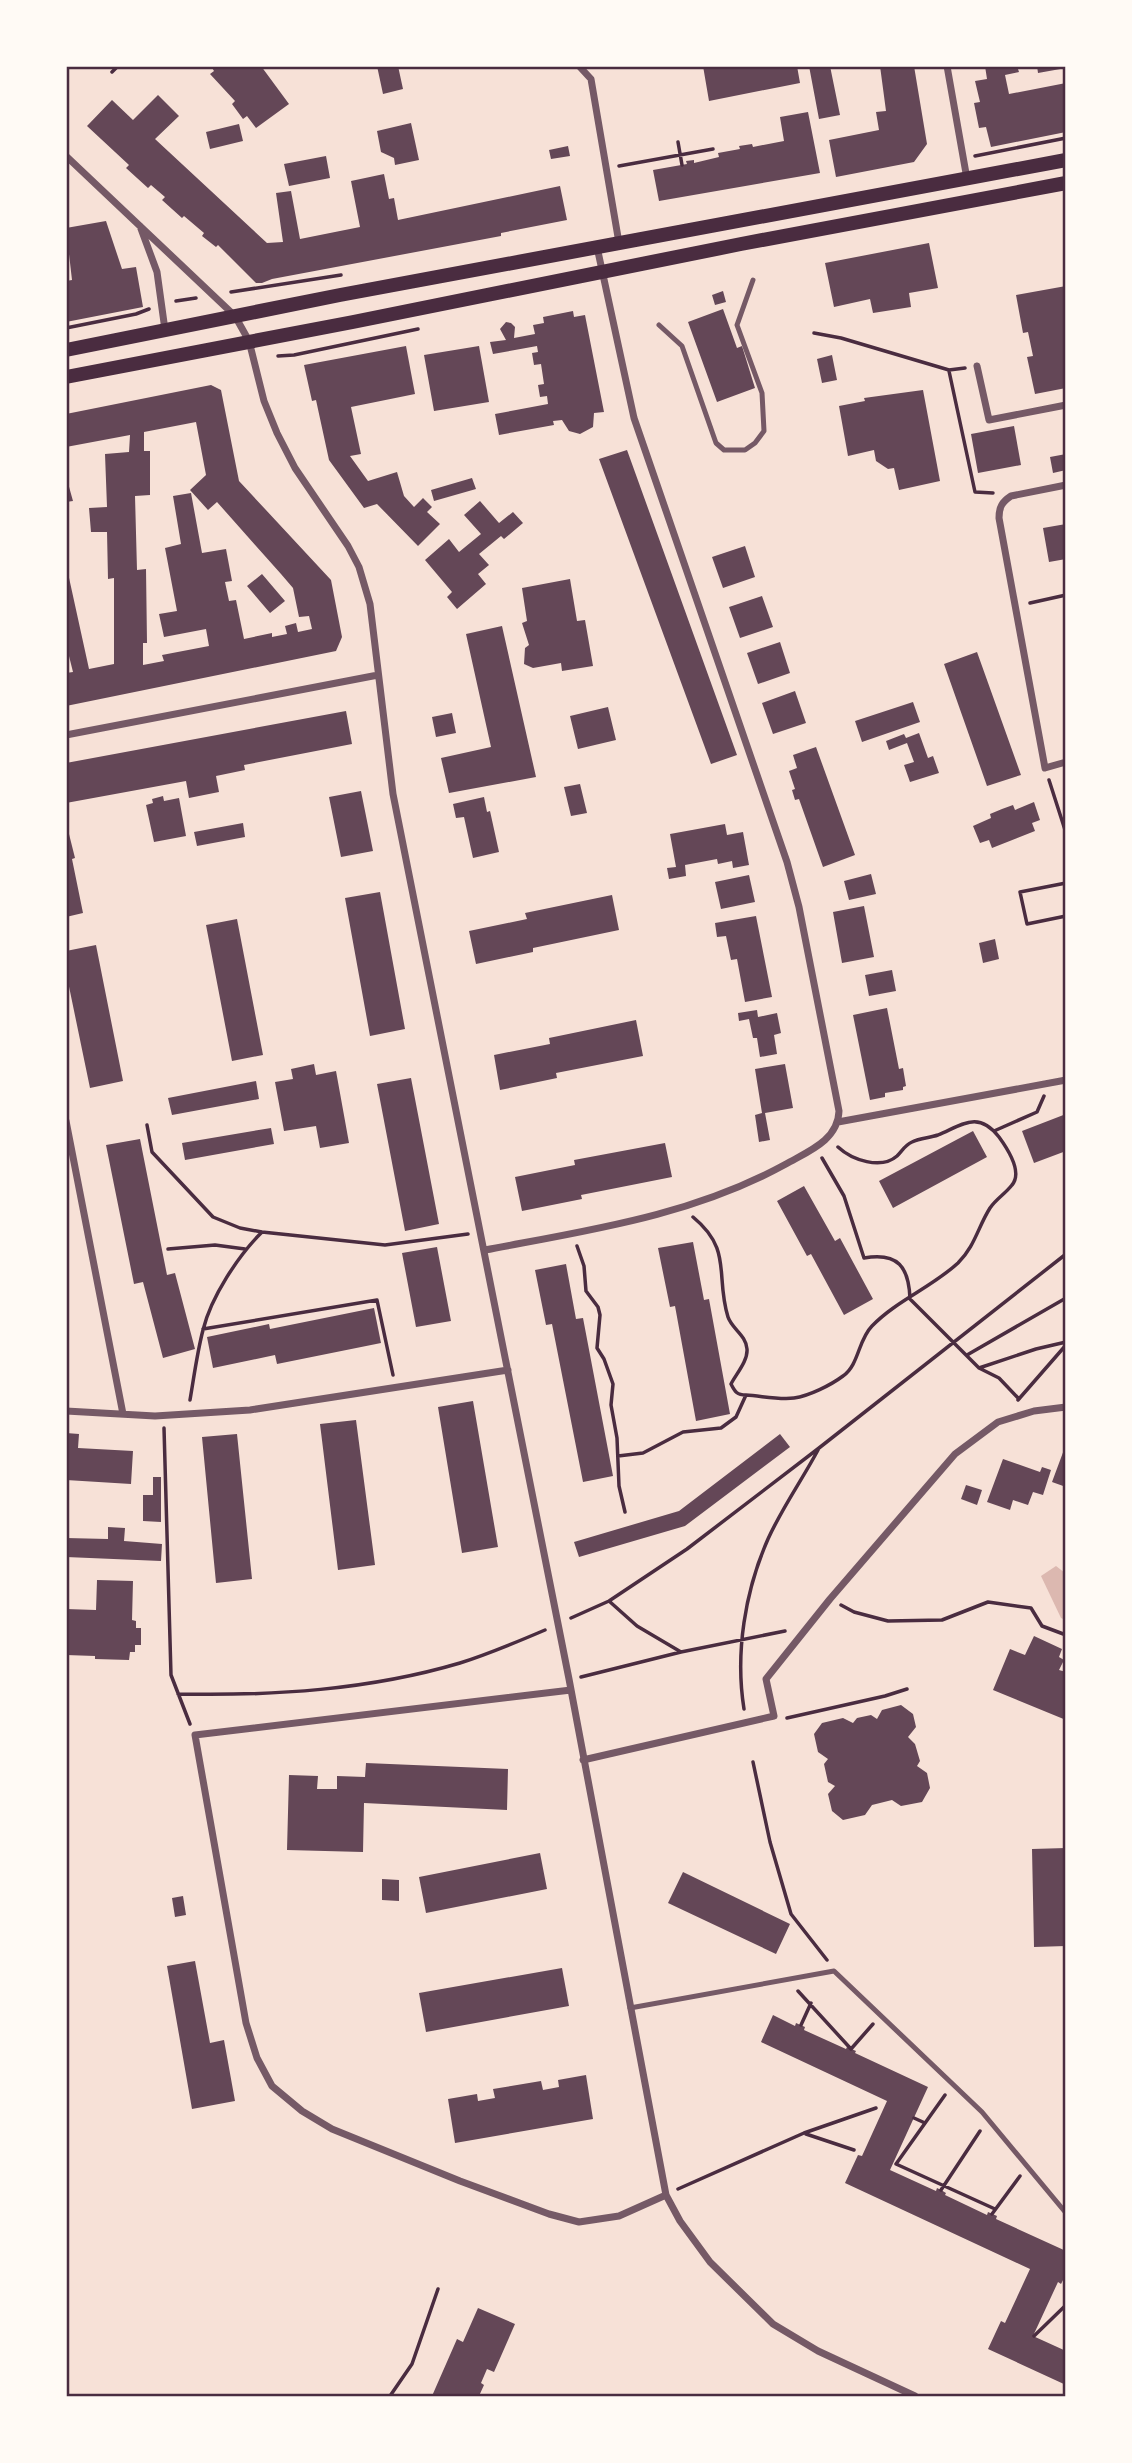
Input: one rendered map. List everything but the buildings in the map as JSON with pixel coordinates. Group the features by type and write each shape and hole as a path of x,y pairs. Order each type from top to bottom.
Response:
{"main road":[{"path":"66,350 1066,160"},
{"path":"66,376 1066,183"}],"street":[{"path":"579,66 591,79 619,243"},
{"path":"947,66 967,179"},
{"path":"66,156 139,222 235,316 249,341 264,401 285,450 348,546 359,567 370,604 393,794 482,1233 666,2194 680,2221 710,2262 773,2324 818,2351 915,2396"},
{"path":"139,222 157,272 165,331"},
{"path":"485,1250 573,1234 683,1209 764,1176 816,1147 829,1138 838,1122 839,1111 799,907 787,862 634,418 597,247"},
{"path":"977,366 989,419 1066,405"},
{"path":"1066,485 1019,493 1003,501 999,510 1045,768 1066,762"},
{"path":"66,736 378,675"},
{"path":"838,1122 1066,1080"},
{"path":"66,1121 123,1414"},
{"path":"66,1411 187,1415 250,1410 508,1370"},
{"path":"583,1760 774,1716 766,1679 955,1454 998,1422 1034,1411 1066,1407"},
{"path":"571,1690 195,1735 246,2023 257,2058 272,2086 332,2129 460,2181 579,2222 618,2216 666,2194"}],"lane":[{"path":"659,324 682,346 716,443 724,450 745,450 755,443 764,431 762,393 737,324 753,280"},
{"path":"630,2008 834,1971 988,2119 1066,2213"}],"path":[{"path":"112,72 118,66"},
{"path":"677,142 682,165"},
{"path":"606,168 713,149"},
{"path":"814,333 841,338 949,370 977,366"},
{"path":"949,370 975,492 992,492 1003,501"},
{"path":"1014,606 1066,595"},
{"path":"1045,768 1066,833"},
{"path":"1066,883 1020,892 1027,924 1066,916"},
{"path":"994,1130 1037,1112 1048,1083"},
{"path":"683,1209 713,1237 718,1249 728,1318 745,1340 747,1356 732,1384 735,1392 739,1395 793,1398 844,1376 869,1329 958,1263 978,1237 992,1205 1013,1185 1015,1171 1012,1159 994,1130 978,1122 962,1123 937,1135 914,1140 896,1158 877,1163 843,1151 829,1138"},
{"path":"147,1125 152,1152 214,1217 240,1228 385,1245 482,1233"},
{"path":"816,1147 844,1196 864,1258 883,1256 898,1263 908,1279 910,1299 979,1368 999,1378 1018,1399"},
{"path":"187,1415 203,1329 230,1271 245,1249 262,1232"},
{"path":"573,1234 584,1266 586,1291 598,1307 600,1315 597,1348 613,1384 611,1405 619,1486 625,1512"},
{"path":"168,1249 215,1245 245,1249"},
{"path":"581,1613 609,1601 687,1549 1066,1254"},
{"path":"967,1355 1066,1298"},
{"path":"203,1329 377,1300 396,1388"},
{"path":"979,1368 1025,1352 1066,1344"},
{"path":"998,1422 1066,1344"},
{"path":"618,1456 643,1453 683,1432 720,1428 736,1417 746,1395"},
{"path":"164,1415 171,1675 195,1735"},
{"path":"746,1721 743,1641 754,1578 768,1539 819,1448"},
{"path":"609,1601 637,1626 681,1651"},
{"path":"854,1612 888,1620 942,1620 988,1602 1031,1608 1042,1626 1066,1635"},
{"path":"178,1694 266,1694 386,1680 460,1663 497,1651 558,1624"},
{"path":"596,1673 681,1651 808,1627"},
{"path":"788,1718 907,1689"},
{"path":"753,1762 770,1842 791,1914 820,1948 834,1971"},
{"path":"787,1980 851,2049 880,2017"},
{"path":"801,2025 811,2003"},
{"path":"892,2170 952,2085"},
{"path":"666,2194 804,2133 876,2108"},
{"path":"914,2118 925,2123"},
{"path":"942,2188 988,2119"},
{"path":"804,2133 854,2150"},
{"path":"896,2164 942,2188 995,2209"},
{"path":"992,2214 1027,2166"},
{"path":"390,2396 412,2364 438,2289"},
{"path":"1034,2336 1066,2305"}],"shaded area":[{"path":"1056,1566 1065,1573 1065,1620 1061,1618 1041,1576"}]}
